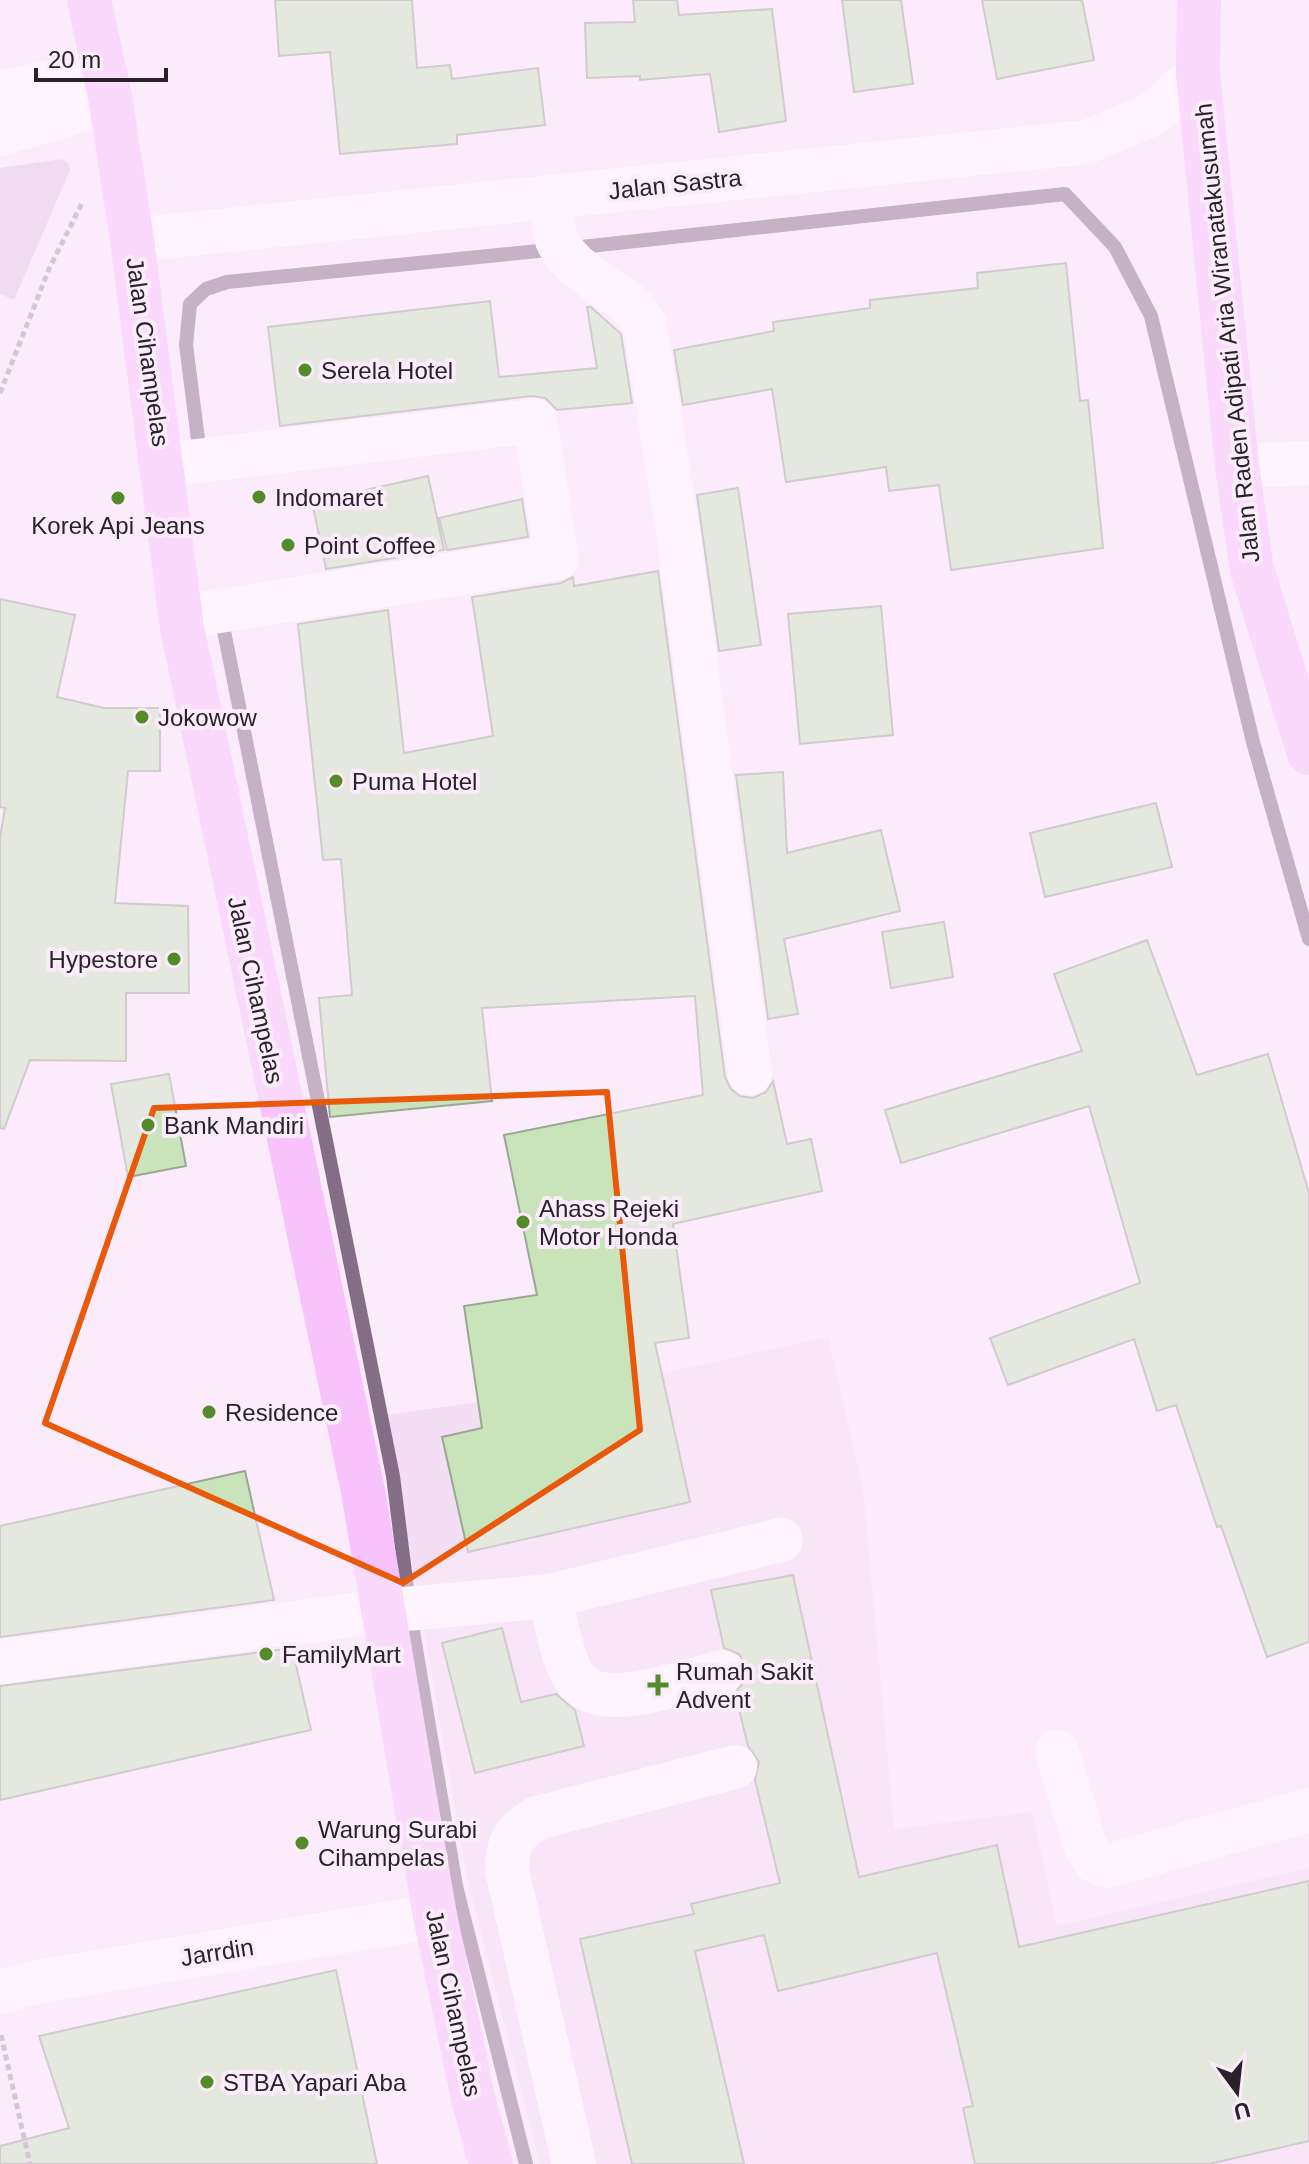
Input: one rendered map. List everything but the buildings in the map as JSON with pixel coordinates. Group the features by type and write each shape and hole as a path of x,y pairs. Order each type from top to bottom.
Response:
{"main road":[{"name":"Jalan Cihampelas","path":"89,0 108,86 132,240 181,617 286,1135 363,1491 435,1916 491,2164"},
{"name":"Jalan Raden Adipati Aria Wiranatakusumah","path":"1199,0 1198,74 1237,466 1252,570 1309,753"}],"street":[{"name":"Jalan Sastra","path":"132,240 1087,142 1153,114 1198,74"},
{"path":"0,93 108,86"},
{"path":"0,134 108,86"},
{"path":"550,197 556,237 569,261 615,290 636,308 645,324 679,539 750,1073"},
{"path":"163,465 535,421 557,558 181,617"},
{"path":"1237,466 1309,463"},
{"path":"0,1662 383,1611 550,1596 781,1540"},
{"path":"550,1596 570,1668 579,1684 595,1693 610,1696 644,1692 722,1672"},
{"path":"1057,1752 1086,1847 1095,1861 1107,1866 1309,1810"},
{"path":"574,2164 507,1870 507,1847 516,1831 537,1818 735,1767"},
{"name":"Jarrdin","path":"0,1992 37,1982 435,1916"}],"path":[{"path":"0,393 49,269 87,192"},
{"path":"0,2026 30,2164"}],"highlighted area":[{"path":"607,1092 640,1430 403,1583 45,1423 154,1108"}],"shaded area":[{"path":"61,159 68,163 70,170 14,300 0,294 0,168"},
{"name":"Rumah Sakit Advent","path":"828,1337 863,1489 894,1829 1032,1812 1057,1926 1309,1868 1309,2164 540,2164 468,1881 386,1415 623,1382"}],"waterway":[{"path":"572,248 1065,194 1115,247 1151,316 1253,742 1309,939"},
{"path":"200,455 186,345 190,304 206,289 227,282 549,250"},
{"path":"222,621 393,1476 409,1604"},
{"path":"410,1613 456,1886 526,2164"}],"place":[{"name":"Serela Hotel","path":"305,370"},
{"name":"Indomaret","path":"259,497"},
{"name":"Korek Api Jeans","path":"118,498"},
{"name":"Point Coffee","path":"288,545"},
{"name":"Jokowow","path":"142,717"},
{"name":"Puma Hotel","path":"336,781"},
{"name":"Hypestore","path":"174,959"},
{"name":"Bank Mandiri","path":"148,1125"},
{"name":"Ahass Rejeki Motor Honda","path":"523,1222"},
{"name":"Residence","path":"209,1412"},
{"name":"FamilyMart","path":"266,1654"},
{"name":"Rumah Sakit Advent","path":"658,1685"},
{"name":"Warung Surabi Cihampelas","path":"302,1843"},
{"name":"STBA Yapari Aba","path":"207,2082"}]}
